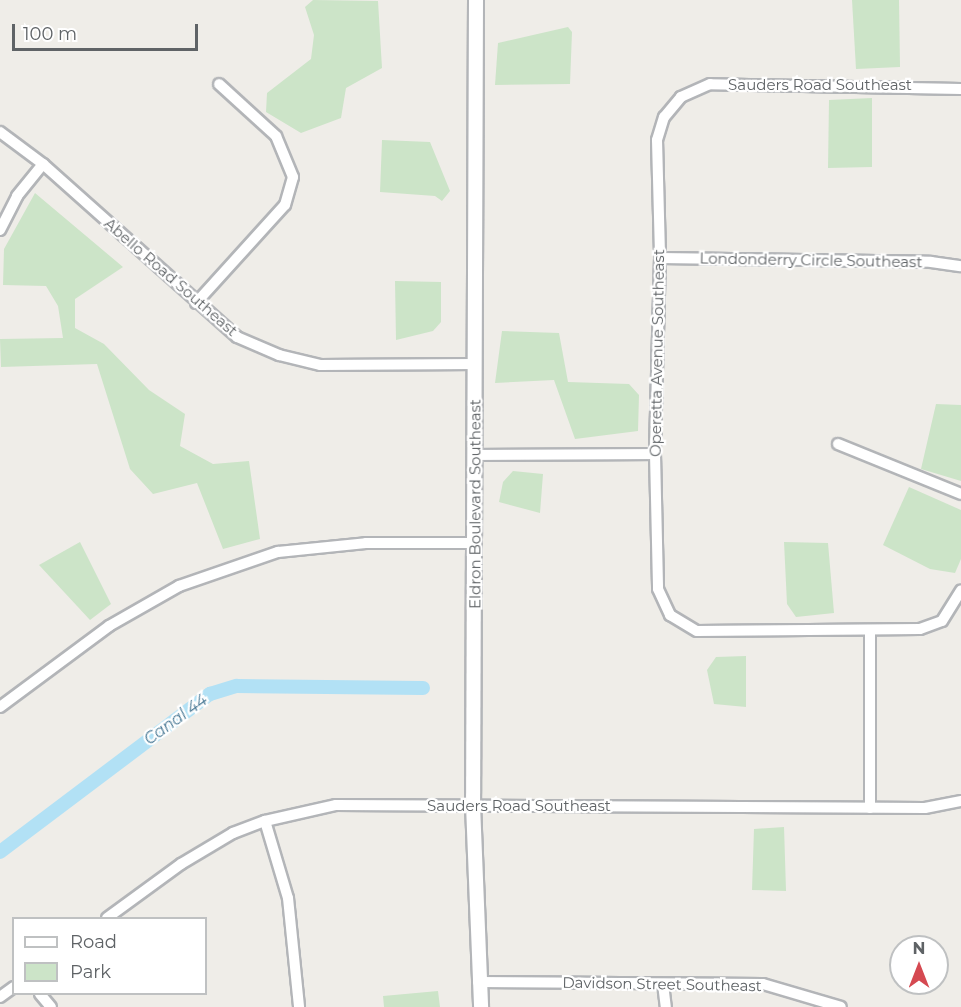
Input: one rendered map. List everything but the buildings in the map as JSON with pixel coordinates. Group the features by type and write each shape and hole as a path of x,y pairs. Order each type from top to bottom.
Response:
{"street":[{"name":"Eldron Boulevard Southeast","path":"476,0 474,806 478,982 481,1007"},
{"path":"196,303 285,206 292,177 276,136 219,84"},
{"name":"Sauders Road Southeast","path":"681,97 710,84 961,89"},
{"name":"Operetta Avenue Southeast","path":"681,97 664,117 657,140 660,258 655,454 658,589 670,615 697,631 870,632"},
{"name":"Abello Road Southeast","path":"0,132 43,164 196,303 237,337 279,356 320,365 476,364"},
{"path":"0,230 17,196 43,164"},
{"name":"Londonderry Circle Southeast","path":"660,258 931,262 961,266"},
{"path":"838,444 961,494"},
{"path":"476,454 655,454"},
{"path":"0,707 119,620 180,586 267,556 366,543 475,543"},
{"path":"870,807 870,632 920,629 942,621 961,591"},
{"name":"Sauders Road Southeast","path":"108,917 181,864 233,833 265,821 336,806 925,808 961,801"},
{"path":"265,821 288,898 298,1007"},
{"name":"Davidson Street Southeast","path":"478,982 763,984 841,1007"},
{"path":"663,984 666,1007"},
{"path":"42,995 51,1007"}],"green space":[{"path":"313,0 378,1 382,68 346,88 341,118 301,133 266,112 267,93 311,59 314,35 305,7"},
{"path":"852,0 899,0 900,67 856,69"},
{"path":"568,27 572,32 570,84 495,85 498,43"},
{"path":"872,98 872,167 828,168 829,100"},
{"path":"382,140 430,142 450,191 442,201 435,196 380,192"},
{"path":"35,193 123,267 75,299 75,328 104,344 149,390 185,414 180,446 213,464 249,461 260,539 223,549 197,483 153,494 130,469 97,364 1,367 0,339 63,338 58,306 46,286 3,285 4,249"},
{"path":"395,281 441,282 441,322 433,331 396,340"},
{"path":"502,331 559,333 568,382 629,384 639,395 638,431 575,439 554,380 495,383"},
{"path":"936,404 961,405 961,481 921,469"},
{"path":"513,471 543,474 540,513 499,502 503,482"},
{"path":"909,487 961,510 961,559 955,573 930,569 883,545"},
{"path":"80,542 111,604 90,620 39,565"},
{"path":"784,542 828,543 834,613 796,617 787,604"},
{"path":"746,656 746,707 714,704 707,670 716,657"},
{"path":"784,827 786,891 752,890 754,829"},
{"path":"438,991 440,1007 384,1007 383,996"}],"waterway":[{"name":"Canal 44","path":"0,852 210,694 237,686 423,688"}]}
